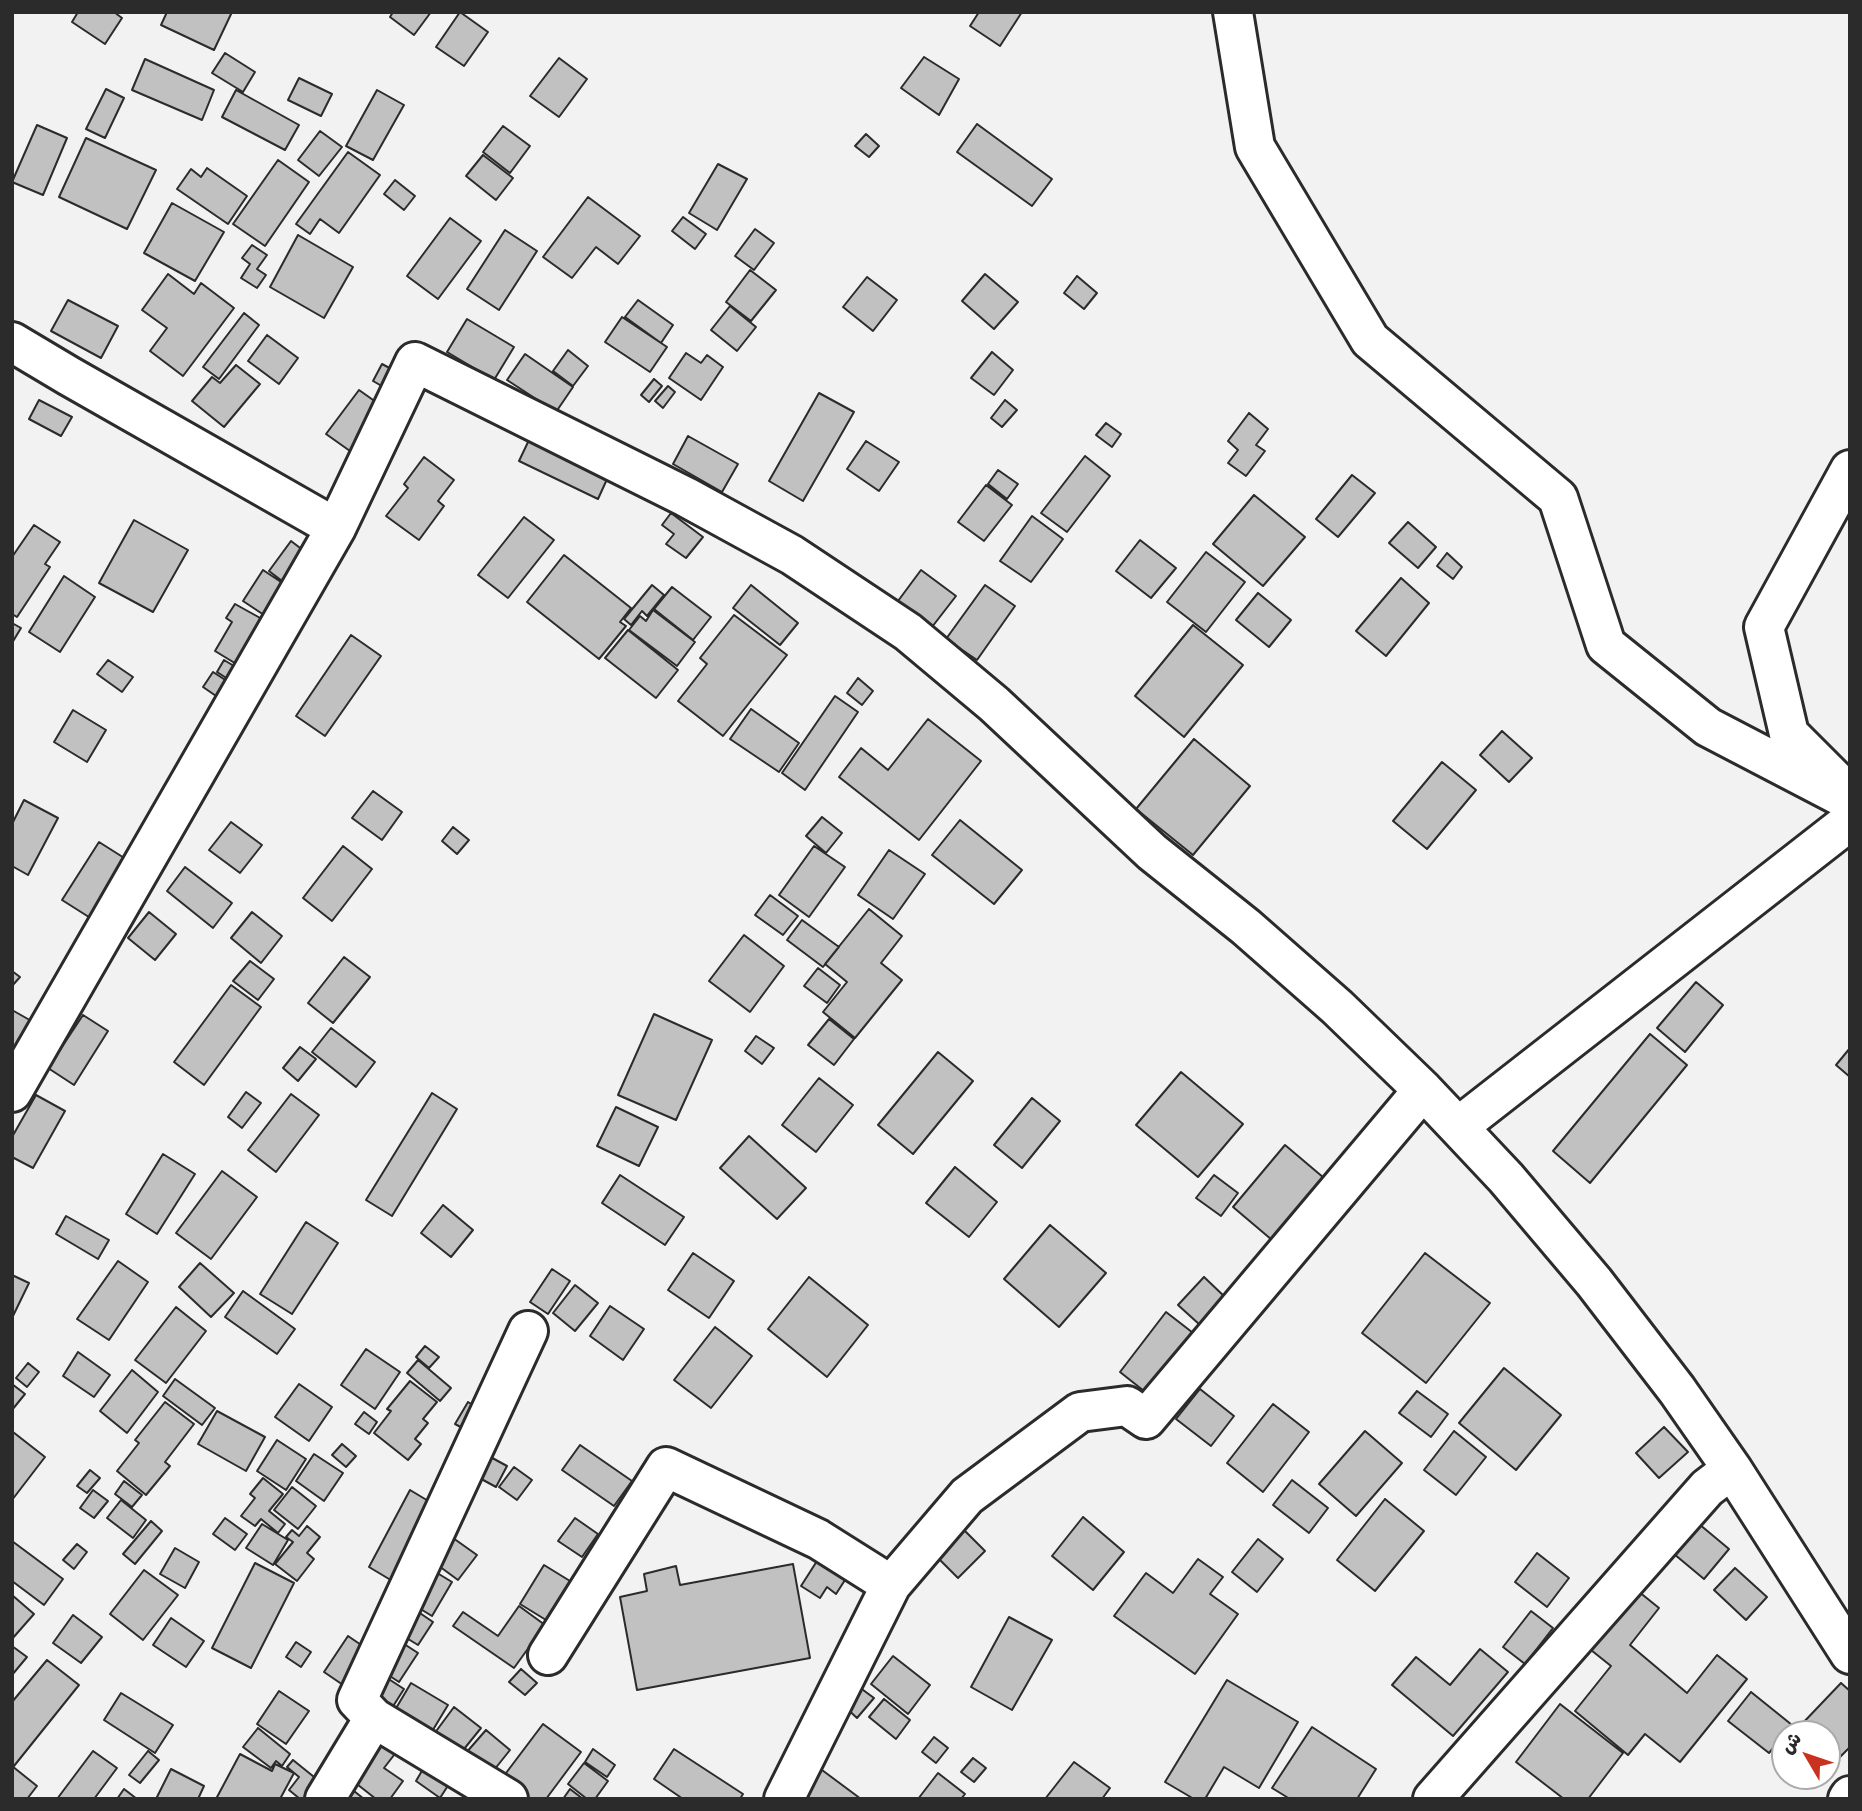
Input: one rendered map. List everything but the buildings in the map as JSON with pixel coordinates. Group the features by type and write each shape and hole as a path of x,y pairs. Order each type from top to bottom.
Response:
{"street":[{"path":"1233,12 1255,147 1370,340 1558,498 1606,645 1708,727 1850,801"},
{"path":"12,342 336,528"},
{"path":"12,1092 336,528 415,362 686,497 792,555 908,632 994,704 1152,852 1247,927 1337,1007 1423,1090 1506,1178 1594,1282 1677,1390 1732,1469 1850,1654"},
{"path":"1850,470 1764,627 1789,734 1850,794"},
{"path":"1458,1127 1850,821"},
{"path":"784,1799 891,1585 967,1496 1080,1412 1127,1406 1146,1419 1423,1090"},
{"path":"508,1799 374,1718 357,1700 528,1331"},
{"path":"548,1655 666,1467 818,1539 891,1585"},
{"path":"1433,1799 1707,1488 1732,1469"},
{"path":"325,1799 374,1718"}]}
